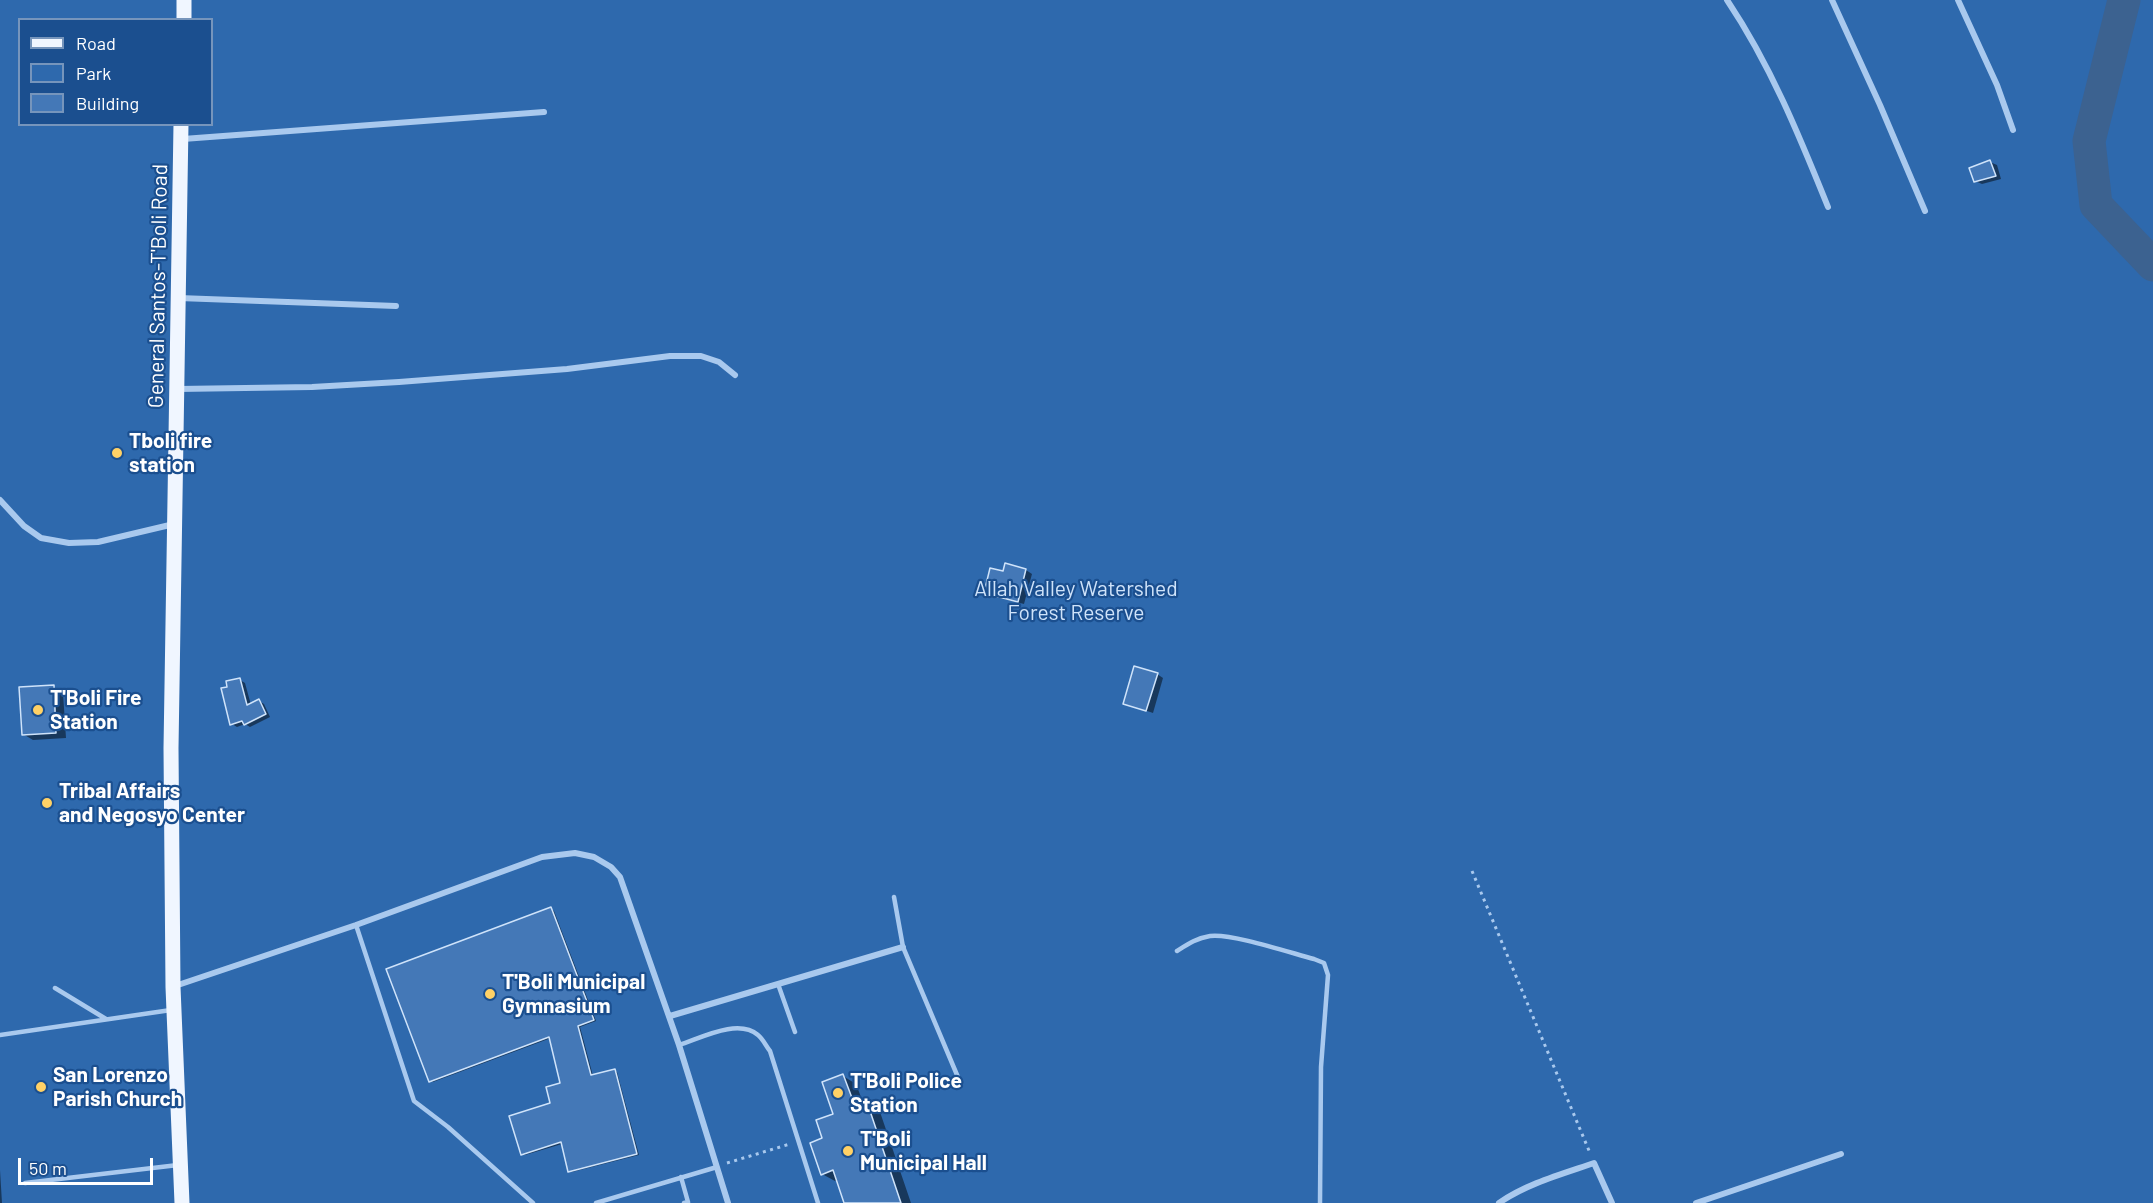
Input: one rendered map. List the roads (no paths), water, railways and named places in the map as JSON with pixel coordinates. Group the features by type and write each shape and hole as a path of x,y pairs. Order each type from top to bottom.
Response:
{"main road":[{"path":"184,0 184,18"},
{"name":"General Santos-T'Boli Road","path":"181,132 171,748 173,987 182,1203"}],"street":[{"path":"1727,0 1746,27 1786,105 1828,207"},
{"path":"1832,0 1925,211"},
{"path":"1958,0 1997,85 2013,130"},
{"path":"181,132 544,112"},
{"path":"179,298 396,306"},
{"path":"177,389 312,387 399,382 567,369 670,356 701,356 719,362 735,375"},
{"path":"0,500 24,526 41,538 69,543 98,542 175,524"},
{"path":"173,987 356,925 542,857 575,853 594,858 611,867 620,877 670,1016 728,1203"},
{"path":"670,1016 903,947"},
{"path":"1696,1203 1841,1154"},
{"path":"1499,1203 1549,1179 1594,1163 1612,1203"}],"lane":[{"path":"894,897 903,947 960,1082"},
{"path":"356,925 414,1101 448,1127 533,1203"},
{"path":"1177,951 1194,940 1212,936 1247,942 1324,963 1329,975 1321,1067 1320,1203"},
{"path":"778,984 795,1032"},
{"path":"55,988 106,1019"},
{"path":"0,1035 174,1010"},
{"path":"679,1045 730,1029 748,1029 759,1036 770,1051 818,1203"},
{"path":"25,1183 181,1165"},
{"path":"596,1203 717,1167"},
{"path":"681,1177 688,1202 684,1203"}],"waterway":[{"path":"2124,0 2089,141 2096,205 2153,265"}],"place":[{"name":"Tboli fire station","path":"117,453"},
{"name":"T'Boli Fire Station","path":"38,710"},
{"name":"Tribal Affairs and Negosyo Center","path":"47,803"},
{"name":"T'Boli Municipal Gymnasium","path":"490,994"},
{"name":"San Lorenzo Parish Church","path":"41,1087"},
{"name":"T'Boli Police Station","path":"838,1093"},
{"name":"T'Boli Municipal Hall","path":"848,1151"}],"park label":[{"name":"Allah Valley Watershed Forest Reserve","path":"1076,601"}]}
